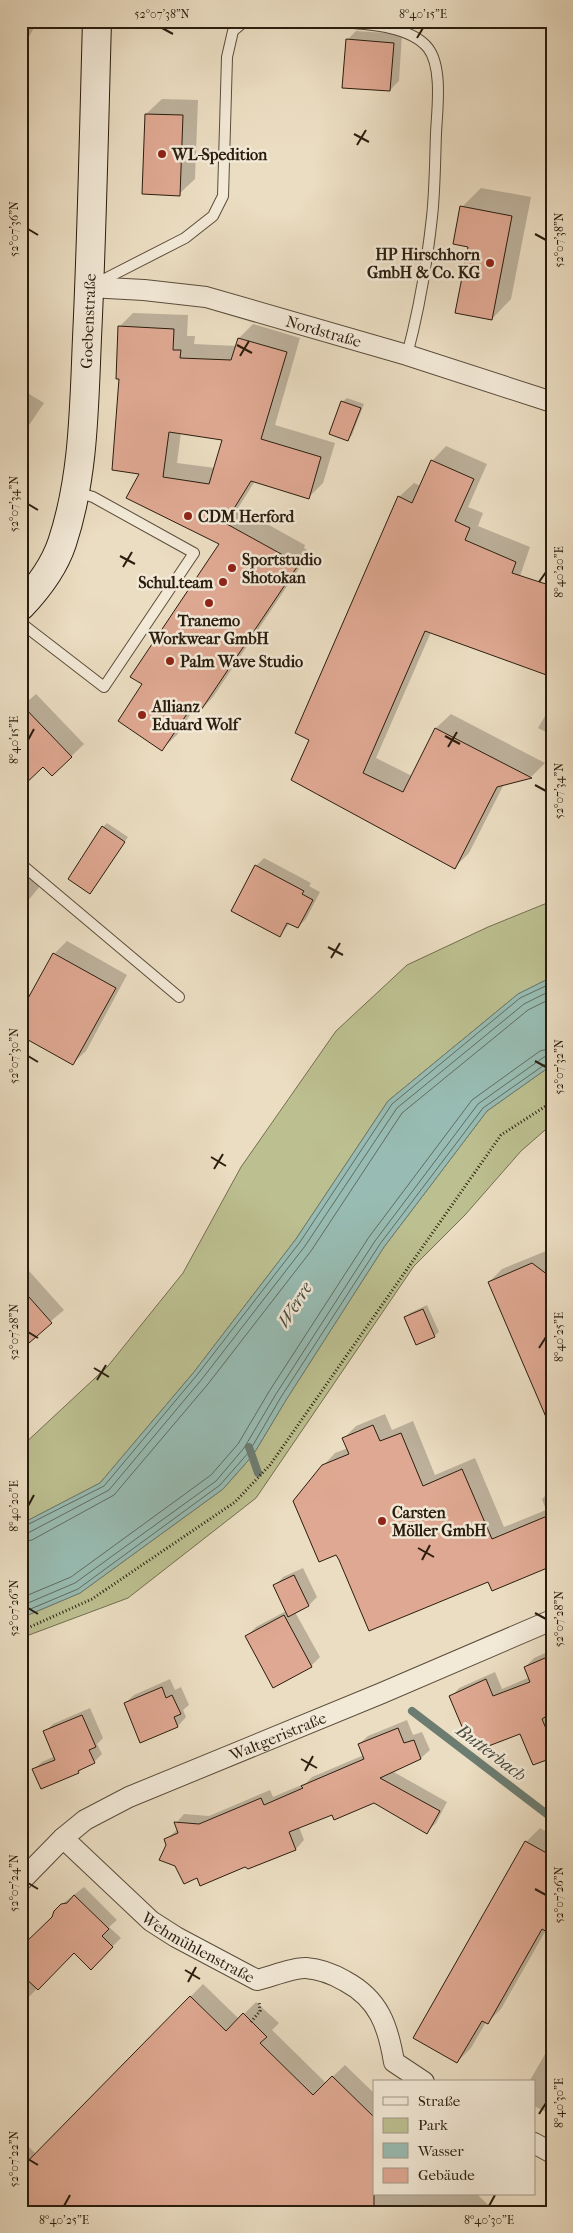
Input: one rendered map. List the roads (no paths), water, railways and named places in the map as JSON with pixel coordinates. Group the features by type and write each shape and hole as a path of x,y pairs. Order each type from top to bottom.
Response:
{"street":[{"name":"Goebenstraße","path":"21,606 34,593 48,572 61,546 76,491 84,408 97,21"},
{"name":"Nordstraße","path":"89,287 144,290 206,297 407,355 552,402"},
{"name":"Waltgeristraße","path":"21,1881 63,1838 85,1820 129,1797 382,1693 552,1620"},
{"name":"Wehmühlenstraße","path":"63,1838 151,1921 176,1937 258,1980 304,1967 332,1973 356,1986 370,1998 380,2014 391,2043 394,2062 421,2080"},
{"path":"536,2144 552,2153"}],"lane":[{"path":"89,287 185,238 213,216 224,196 227,57 233,31 245,21"},
{"path":"328,21 389,27 416,38 428,48 435,63 438,90 432,216 414,330 407,355"},
{"path":"21,623 104,687 194,553 93,497 76,491"},
{"path":"21,864 179,997"}],"water":[{"name":"Werre","path":"552,977 552,1065 487,1111 384,1247 253,1455 223,1489 80,1593 21,1618 21,1524 100,1483 194,1372 296,1239 388,1101 518,994"}],"waterway":[{"name":"Butterbach","path":"249,1447 258,1473"},
{"name":"Butterbach","path":"412,1711 552,1818"}],"place":[{"name":"WL-Spedition","path":"162,154"},
{"name":"HP Hirschhorn GmbH & Co. KG","path":"490,263"},
{"name":"CDM Herford","path":"188,516"},
{"name":"Sportstudio Shotokan","path":"232,568"},
{"name":"Schul.team","path":"223,582"},
{"name":"Tranemo Workwear GmbH","path":"209,603"},
{"name":"Palm Wave Studio","path":"170,661"},
{"name":"Allianz Eduard Wolf","path":"142,715"},
{"name":"Carsten Möller GmbH","path":"382,1521"}]}
